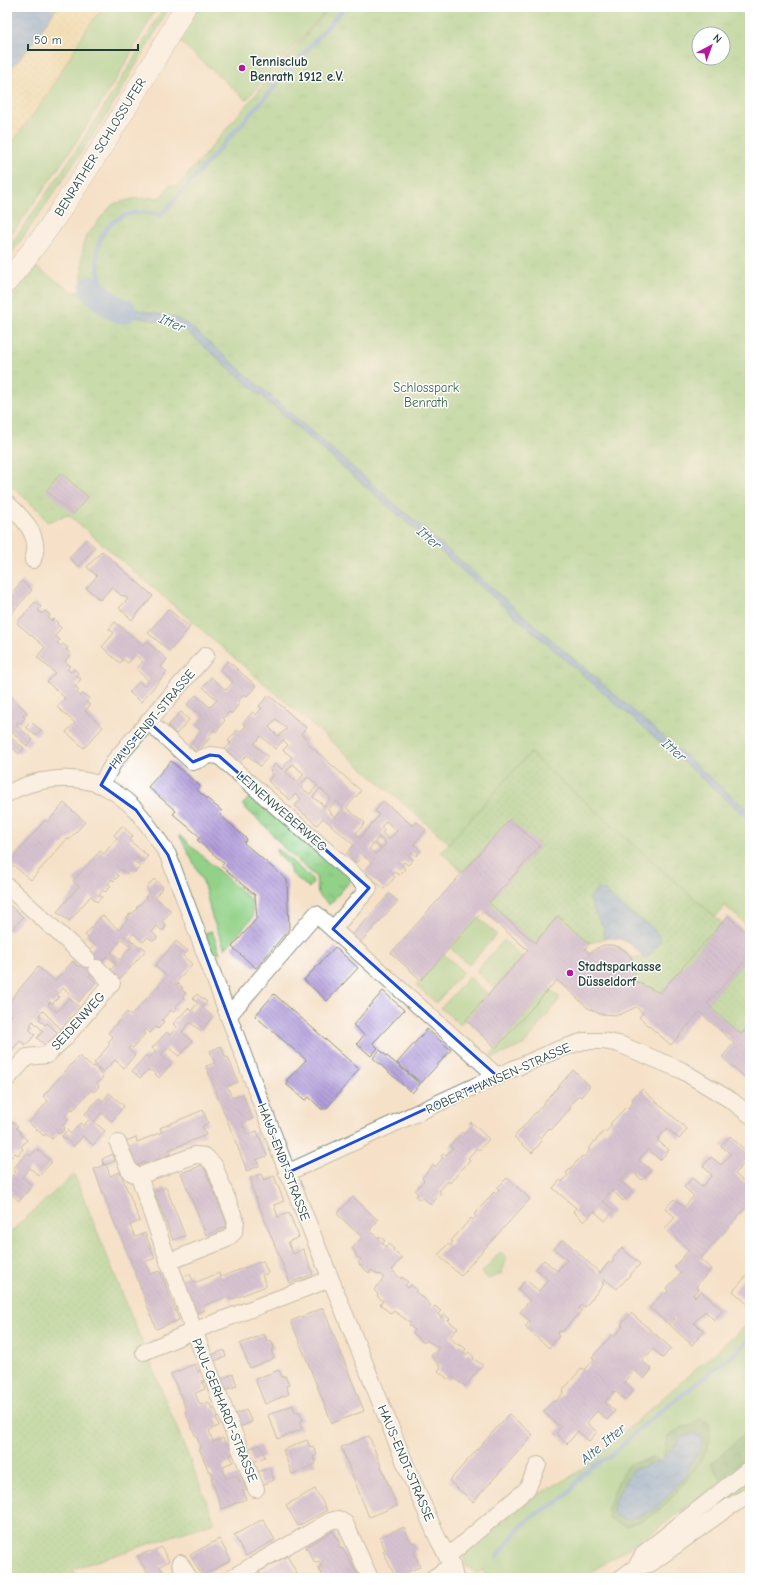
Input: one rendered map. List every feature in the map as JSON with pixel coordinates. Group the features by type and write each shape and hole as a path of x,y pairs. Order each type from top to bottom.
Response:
{"street":[{"name":"BENRATHER SCHLOSSUFER","path":"7,282 48,228 94,160 124,112 185,7"},
{"path":"7,503 23,518 31,530 35,549 33,560"},
{"name":"HAUS-ENDT-STRASSE","path":"101,785 115,760 206,655"},
{"name":"LEINENWEBERWEG","path":"149,722 193,762 210,756 219,756 369,888 333,929"},
{"name":"HAUS-ENDT-STRASSE","path":"7,794 37,782 55,779 81,780 101,785 136,810 154,832 168,854 287,1173 407,1468 451,1566"},
{"name":"SEIDENWEG","path":"7,886 112,983 65,1038 47,1055 27,1057 9,1074"},
{"path":"229,1015 316,914 496,1076"},
{"name":"ROBERT-HANSEN-STRASSE","path":"287,1173 496,1076 557,1050 584,1041 603,1041 619,1044 681,1070 732,1101 750,1115"},
{"name":"PAUL-GERHARDT-STRASSE","path":"118,1143 130,1172 139,1176 193,1331 256,1489"},
{"path":"139,1176 196,1155 205,1156 214,1165 236,1222 234,1232 227,1238 168,1262"},
{"name":"PAUL-GERHARDT-STRASSE","path":"144,1352 193,1331 330,1278"},
{"path":"433,1578 451,1566 527,1489 538,1465"},
{"path":"621,1578 636,1567 644,1553 750,1468"},
{"path":"636,1567 650,1564 729,1508 750,1495"},
{"path":"231,1578 330,1521 338,1519 345,1523 348,1528 370,1578"},
{"path":"180,1563 189,1578"}],"highlighted area":[{"path":"149,722 193,762 210,755 219,756 369,888 333,929 497,1076 287,1173 168,855 136,810 101,785 115,760"}],"green space":[{"path":"103,7 157,7 120,73 73,147 7,241 7,150 47,95 87,28"},
{"path":"164,7 170,7 107,114 7,260 7,250 78,148"},
{"name":"Tennisclub Benrath 1912 e.V.","path":"193,7 329,7 246,100 175,37"},
{"name":"Schlosspark Benrath","path":"330,7 750,7 750,928 725,906 715,917 530,753 449,843 71,517 68,515 47,522 39,511 7,482 7,302 36,267 73,292 80,291 82,287 82,256 85,238 102,216 113,204 132,199 161,197 170,185 177,187"},
{"path":"530,753 722,923 660,993 633,980 634,968 631,957 643,958 649,956 657,933 616,902 604,890 595,913 604,928 604,939 589,943 558,916 535,943 489,903 540,846 510,820 463,872 441,852"},
{"path":"254,793 352,879 329,905 318,894 316,877 285,849 268,829 242,805"},
{"path":"179,835 251,900 253,917 225,949 212,917 203,881"},
{"path":"276,850 279,850 312,879 313,883 309,888 291,873 289,866"},
{"path":"477,917 497,934 469,965 449,947"},
{"path":"212,931 220,953 213,955 205,933"},
{"path":"504,940 522,957 494,988 476,971"},
{"path":"444,954 463,972 436,1003 416,985"},
{"path":"750,955 750,1025 741,1034 707,1004"},
{"path":"469,977 488,994 460,1025 441,1008"},
{"path":"549,988 560,998 525,1044 493,1058 490,1055"},
{"path":"74,1174 215,1522 73,1569 77,1578 7,1578 7,1235"},
{"path":"500,1252 507,1258 501,1274 488,1279 482,1273"},
{"path":"750,1322 750,1460 652,1533 606,1562 584,1578 483,1578 485,1570 477,1573 466,1566 464,1556 466,1549 537,1495 577,1473"},
{"path":"700,1419 709,1422 709,1443 692,1473 666,1504 651,1516 626,1526 610,1519 607,1509 622,1473 630,1464 652,1458 659,1462 632,1470 684,1477 692,1460 701,1448 682,1437 663,1458 667,1437 681,1428 692,1425"},
{"path":"750,1429 750,1455 720,1478 711,1464"},
{"path":"750,1478 750,1489 696,1524 712,1505"}],"sand":[{"path":"57,7 103,7 87,28 47,95 7,150 7,73 29,48"}],"water":[{"path":"7,7 57,7 29,48 7,73"},
{"path":"97,288 120,306 176,318 197,332 750,812 750,820 184,329 172,324 115,313 91,294"},
{"path":"598,889 604,890 622,907 650,926 657,933 661,940 649,956 643,958 631,945 616,938 604,939 604,928 595,913 589,898"},
{"path":"694,1433 702,1438 701,1448 692,1460 684,1477 654,1510 627,1520 617,1516 613,1512 614,1502 632,1470 659,1462 675,1447 682,1437"}],"building":[{"path":"61,473 88,497 73,514 46,491"},
{"path":"86,539 95,547 79,567 69,558"},
{"path":"102,551 153,596 132,620 119,608 128,599 112,587 100,600 86,588 97,576 87,567"},
{"path":"22,581 32,590 8,617 7,599"},
{"path":"35,602 41,607 38,610 42,614 45,611 50,615 48,618 52,621 54,619 61,628 55,636 60,640 57,643 61,646 63,644 68,648 66,650 71,654 65,661 70,666 67,669 71,672 74,669 78,673 76,675 81,679 75,686 79,690 77,693 81,696 83,694 89,698 86,702 90,705 85,711 103,727 84,748 66,732 75,723 57,707 65,698 47,682 55,673 37,657 45,647 17,623"},
{"path":"168,609 190,627 170,651 148,633"},
{"path":"115,622 143,645 146,641 167,659 161,667 167,672 141,702 129,692 139,682 144,686 149,681 136,669 143,662 135,655 128,663 123,659 120,663 102,647 114,633 109,629"},
{"path":"228,661 256,686 247,696 244,694 238,701 240,703 231,714 229,712 223,718 225,720 216,732 214,730 208,737 210,738 197,753 189,745 202,731 195,725 202,717 187,705 196,695 210,707 217,700 203,687 211,677 226,690 233,682 220,670"},
{"path":"269,695 306,728 301,734 308,740 306,742 361,791 346,808 365,823 355,834 360,838 379,815 375,811 383,801 413,826 417,822 426,830 414,844 421,851 416,856 412,852 409,856 413,860 408,865 404,862 401,865 405,869 399,875 395,872 392,875 395,877 384,889 365,871 372,863 363,855 356,863 346,854 354,845 323,818 317,825 295,806 301,799 295,794 290,800 268,781 273,774 270,771 275,764 282,769 292,757 283,750 288,745 283,740 275,749 261,736 254,744 268,757 260,766 247,755 238,764 224,750 231,743 228,741 237,730 240,732 246,726 243,723 253,712 256,715 262,708 259,706","holes":["276,719 287,729 278,736 269,727","293,764 304,774 297,782 286,772","308,777 318,785 310,794 301,788 303,786 301,785","320,788 331,798 324,806 313,797","336,801 344,808 335,818 328,810","386,821 397,831 389,839 382,833 385,830 381,827","379,837 386,843 382,848 375,842","374,843 381,849 376,854 369,849"]},
{"path":"10,696 27,712 23,716 25,718 16,725 33,740 27,746 10,730 7,734 7,699"},
{"path":"181,712 189,720 176,734 168,726"},
{"path":"31,722 41,730 36,736 26,727"},
{"path":"7,735 24,748 19,754 7,743"},
{"path":"171,761 200,786 197,790 223,812 220,815 247,839 244,843 287,880 289,929 256,968 232,947 257,918 255,895 221,866 224,863 197,840 200,837 173,814 176,811 148,787"},
{"path":"64,803 85,822 69,840 67,839 31,880 9,862 45,820 48,822"},
{"path":"510,819 540,846 489,903 535,943 558,916 589,943 585,949 590,953 604,945 612,945 626,951 631,957 634,965 635,973 633,980 660,993 728,916 750,936 750,955 707,1004 741,1034 750,1025 750,1082 722,1057 734,1043 700,1012 671,1045 639,1017 643,1013 636,1007 619,1015 600,1014 588,1008 557,980 496,1048 466,1020 528,950 483,911 421,980 391,953"},
{"path":"122,826 133,836 129,840 148,856 143,862 138,857 134,861 140,867 135,872 131,869 127,874 121,869 116,874 119,876 114,881 112,879 108,884 111,886 105,892 103,890 99,895 102,897 97,902 91,896 69,921 57,912 79,886 73,881 100,851 104,854 117,838 114,835"},
{"path":"154,879 163,887 155,897 171,911 162,922 166,925 164,930 161,930 157,926 152,932 157,938 152,940 148,937 143,942 133,933 129,938 139,948 141,946 146,950 119,980 109,972 116,964 107,956 89,976 96,982 79,1002 63,988 57,995 59,997 52,1004 50,1002 48,1005 57,1012 69,998 80,1008 61,1029 43,1011 39,1015 41,1016 39,1019 45,1025 47,1023 58,1033 46,1046 37,1038 43,1031 33,1021 30,1025 33,1027 29,1029 35,1035 26,1045 20,1041 12,1050 7,1045 7,1021 12,1015 7,1010 7,1004 38,967 55,981 73,961 79,967 87,959 88,953 95,945 85,935 102,915 119,930 128,919 126,918 137,909 136,908 150,892 146,888","holes":["122,939 131,947 120,960 111,952"]},
{"path":"389,894 398,901 356,947 348,940"},
{"path":"7,903 23,917 10,932 7,930"},
{"path":"176,941 188,951 183,956 192,964 175,984 176,985 178,983 183,988 181,989 186,993 182,997 184,998 175,1007 177,1009 174,1012 171,1010 162,1020 164,1022 158,1029 156,1027 150,1033 146,1029 143,1032 145,1034 133,1048 130,1046 128,1049 135,1055 124,1068 115,1060 103,1072 94,1063 110,1044 108,1042 113,1037 108,1033 127,1012 131,1016 167,976 155,966"},
{"path":"335,947 358,968 327,1001 304,980"},
{"path":"383,991 404,1010 373,1043 378,1048 371,1056 357,1044 364,1035 353,1025"},
{"path":"197,994 207,1002 202,1007 213,1017 201,1031 189,1023 182,1032 192,1041 179,1056 168,1047 161,1055 171,1064 159,1078 151,1070 148,1070 140,1078 132,1071 146,1055 149,1058 156,1051 152,1048 167,1032 170,1035 177,1027 173,1024 188,1008 191,1011 198,1003 193,999"},
{"path":"274,994 359,1069 326,1109 321,1109 309,1097 305,1100 287,1085 287,1080 306,1060 255,1016"},
{"path":"427,1029 451,1050 421,1083 397,1063"},
{"path":"221,1046 226,1058 228,1057 238,1082 227,1086 232,1098 243,1094 252,1119 242,1123 247,1135 257,1131 267,1156 256,1160 259,1166 247,1171 206,1066 215,1063 210,1051"},
{"path":"380,1050 420,1084 412,1093 373,1058"},
{"path":"79,1056 92,1067 94,1066 99,1070 98,1071 103,1077 97,1084 99,1086 94,1092 91,1090 73,1110 72,1108 65,1116 69,1119 63,1126 65,1128 60,1134 58,1132 52,1139 46,1134 44,1136 29,1123 48,1101 43,1096"},
{"path":"573,1070 590,1086 581,1097 579,1095 569,1106 571,1108 551,1130 549,1128 540,1139 542,1141 532,1153 514,1137"},
{"path":"642,1089 687,1129 679,1139 667,1128 657,1140 669,1150 660,1160 648,1149 639,1160 651,1170 642,1180 630,1170 620,1181 632,1191 623,1201 612,1190 603,1201 614,1211 605,1221 594,1211 584,1222 573,1211 576,1208 553,1188 560,1180 562,1182 568,1175 566,1173 582,1156 584,1157 590,1150 588,1149 604,1131 606,1132 612,1125 610,1124 626,1107 628,1108 634,1101 632,1099"},
{"path":"109,1093 124,1106 112,1121 101,1113 94,1122 105,1131 93,1145 83,1136 74,1146 62,1136 67,1130 71,1134 80,1123 83,1126 90,1119 85,1114 99,1098 103,1101"},
{"path":"203,1110 208,1123 202,1126 206,1135 169,1150 170,1154 146,1164 146,1162 134,1167 124,1142 136,1137 137,1142 162,1132 160,1128"},
{"path":"7,1122 10,1125 13,1122 18,1126 16,1128 27,1140 21,1147 23,1149 18,1155 15,1153 7,1161"},
{"path":"471,1122 489,1139 479,1150 477,1148 468,1158 470,1160 450,1183 448,1181 439,1191 441,1193 431,1205 422,1197 420,1200 416,1197 418,1194 415,1191 424,1180 422,1178 433,1165 435,1167 443,1158 441,1156 443,1154 445,1156 453,1148 450,1146 462,1132 464,1134 472,1125 470,1123"},
{"path":"730,1136 750,1155 735,1174 750,1187 750,1203 700,1259 711,1269 696,1286 699,1289 693,1295 695,1297 701,1291 723,1310 714,1320 705,1311 694,1323 704,1331 692,1345 670,1325 675,1319 673,1318 668,1324 650,1308 664,1292 666,1294 669,1290 667,1288 681,1273 674,1267 689,1250 665,1229 675,1217 665,1208 674,1199 684,1207 694,1196 684,1187 692,1178 702,1187 712,1175 703,1166 711,1157 721,1165 731,1154 721,1146"},
{"path":"37,1149 52,1162 39,1176 30,1168 22,1177 32,1186 19,1201 9,1192 7,1194 7,1177 9,1179 16,1172 13,1169 27,1153 30,1156"},
{"path":"113,1154 115,1161 104,1165 102,1159"},
{"path":"106,1164 110,1176 120,1172 140,1221 130,1225 135,1237 145,1233 155,1258 145,1262 150,1274 160,1271 179,1320 156,1329 94,1169"},
{"path":"203,1165 228,1226 206,1235 181,1173"},
{"path":"261,1174 264,1180 274,1176 284,1201 274,1205 278,1217 289,1213 299,1237 288,1242 293,1254 303,1249 313,1274 290,1283 251,1186 253,1185 250,1178"},
{"path":"507,1178 530,1199 461,1276 438,1255 448,1244 450,1246 453,1242 451,1241 471,1218 473,1220 476,1217 474,1215 494,1192 496,1194 499,1190 497,1188"},
{"path":"166,1187 185,1236 173,1240 154,1192"},
{"path":"353,1197 378,1220 370,1230 378,1238 379,1236 385,1241 382,1244 386,1247 388,1244 394,1249 393,1251 402,1258 392,1270 401,1279 402,1277 408,1282 405,1285 408,1288 411,1285 417,1290 415,1292 424,1298 433,1308 435,1306 441,1311 438,1314 441,1318 444,1314 450,1319 448,1321 458,1328 450,1337 459,1346 460,1344 466,1349 463,1352 466,1355 469,1352 474,1357 473,1359 483,1365 465,1386 452,1377 449,1380 438,1371 441,1367 431,1356 439,1348 426,1340 424,1343 413,1333 415,1330 409,1325 411,1323 394,1311 391,1314 380,1304 383,1301 377,1296 378,1294 374,1290 384,1278 372,1270 369,1273 358,1263 361,1260 355,1255 356,1253 352,1249 362,1237 337,1214"},
{"path":"563,1239 600,1273 609,1262 611,1264 614,1260 612,1258 622,1248 640,1264 617,1289 605,1279 602,1283 604,1284 585,1307 582,1305 579,1308 581,1311 562,1332 560,1330 557,1334 559,1336 549,1348 525,1327 530,1321 520,1312 530,1300 518,1289 526,1280 539,1291 548,1280 536,1269 544,1260 557,1271 567,1260 554,1249"},
{"path":"263,1261 268,1273 262,1275 266,1286 230,1300 228,1296 203,1306 205,1310 194,1314 180,1279 190,1274 194,1283 219,1273 220,1277"},
{"path":"750,1272 750,1306 733,1291"},
{"path":"323,1308 364,1411 332,1423 291,1321"},
{"path":"631,1313 671,1348 663,1358 653,1349 642,1361 652,1369 644,1379 634,1370 624,1382 634,1390 625,1400 615,1391 605,1402 615,1411 607,1420 597,1411 587,1423 597,1432 589,1441 578,1431 567,1444 556,1433 561,1427 543,1412 564,1392 563,1390 582,1368 585,1370 594,1359 592,1357 612,1335 614,1337 623,1326 621,1324"},
{"path":"264,1334 267,1341 271,1340 274,1349 271,1351 274,1358 250,1368 240,1344"},
{"path":"224,1350 226,1357 214,1361 212,1355"},
{"path":"195,1364 198,1372 201,1370 205,1380 202,1381 205,1389 195,1393 200,1405 209,1402 212,1409 215,1408 219,1417 216,1418 219,1426 209,1430 213,1442 223,1438 226,1445 230,1444 234,1453 230,1455 233,1462 223,1466 226,1479 237,1475 240,1482 243,1481 247,1490 243,1491 246,1499 222,1509 211,1478 213,1477 211,1471 209,1472 199,1448 201,1447 171,1374"},
{"path":"279,1370 282,1377 285,1376 289,1385 286,1386 289,1394 265,1404 255,1379"},
{"path":"233,1374 237,1386 225,1390 221,1379"},
{"path":"293,1405 295,1412 299,1411 303,1420 299,1422 302,1429 278,1439 268,1415"},
{"path":"246,1410 252,1422 240,1427 235,1414"},
{"path":"509,1414 533,1435 473,1502 449,1481"},
{"path":"369,1436 397,1506 369,1517 341,1447"},
{"path":"307,1440 310,1447 313,1446 317,1455 313,1457 316,1464 292,1474 283,1450"},
{"path":"260,1445 265,1457 253,1462 248,1449"},
{"path":"269,1468 274,1480 262,1485 257,1472"},
{"path":"315,1489 327,1510 298,1526 286,1505"},
{"path":"263,1519 275,1540 246,1556 234,1535"},
{"path":"404,1527 411,1543 414,1542 417,1550 414,1551 420,1567 395,1577 383,1551 385,1550 380,1537"},
{"path":"333,1531 340,1544 338,1545 340,1549 342,1548 360,1578 324,1578 318,1568 322,1566 319,1561 315,1563 306,1547"},
{"path":"219,1539 231,1560 202,1576 190,1555"},
{"path":"161,1547 169,1561 160,1566 166,1578 151,1578 137,1556 151,1551 152,1552"},
{"path":"287,1556 299,1577 263,1578 259,1572"}],"waterway":[{"path":"93,290 101,281 98,265 98,250 101,237 108,227 118,219 130,214 144,213 161,215 345,7"},
{"name":"Itter","path":"92,289 111,305 124,311"},
{"name":"Alte Itter","path":"497,1557 519,1528 534,1515 560,1501 571,1490 582,1475 594,1465 611,1456 642,1426 734,1354 750,1339"}],"place":[{"name":"Tennisclub Benrath 1912 e.V.","path":"242,68"},
{"name":"Stadtsparkasse Düsseldorf","path":"570,973"}]}
